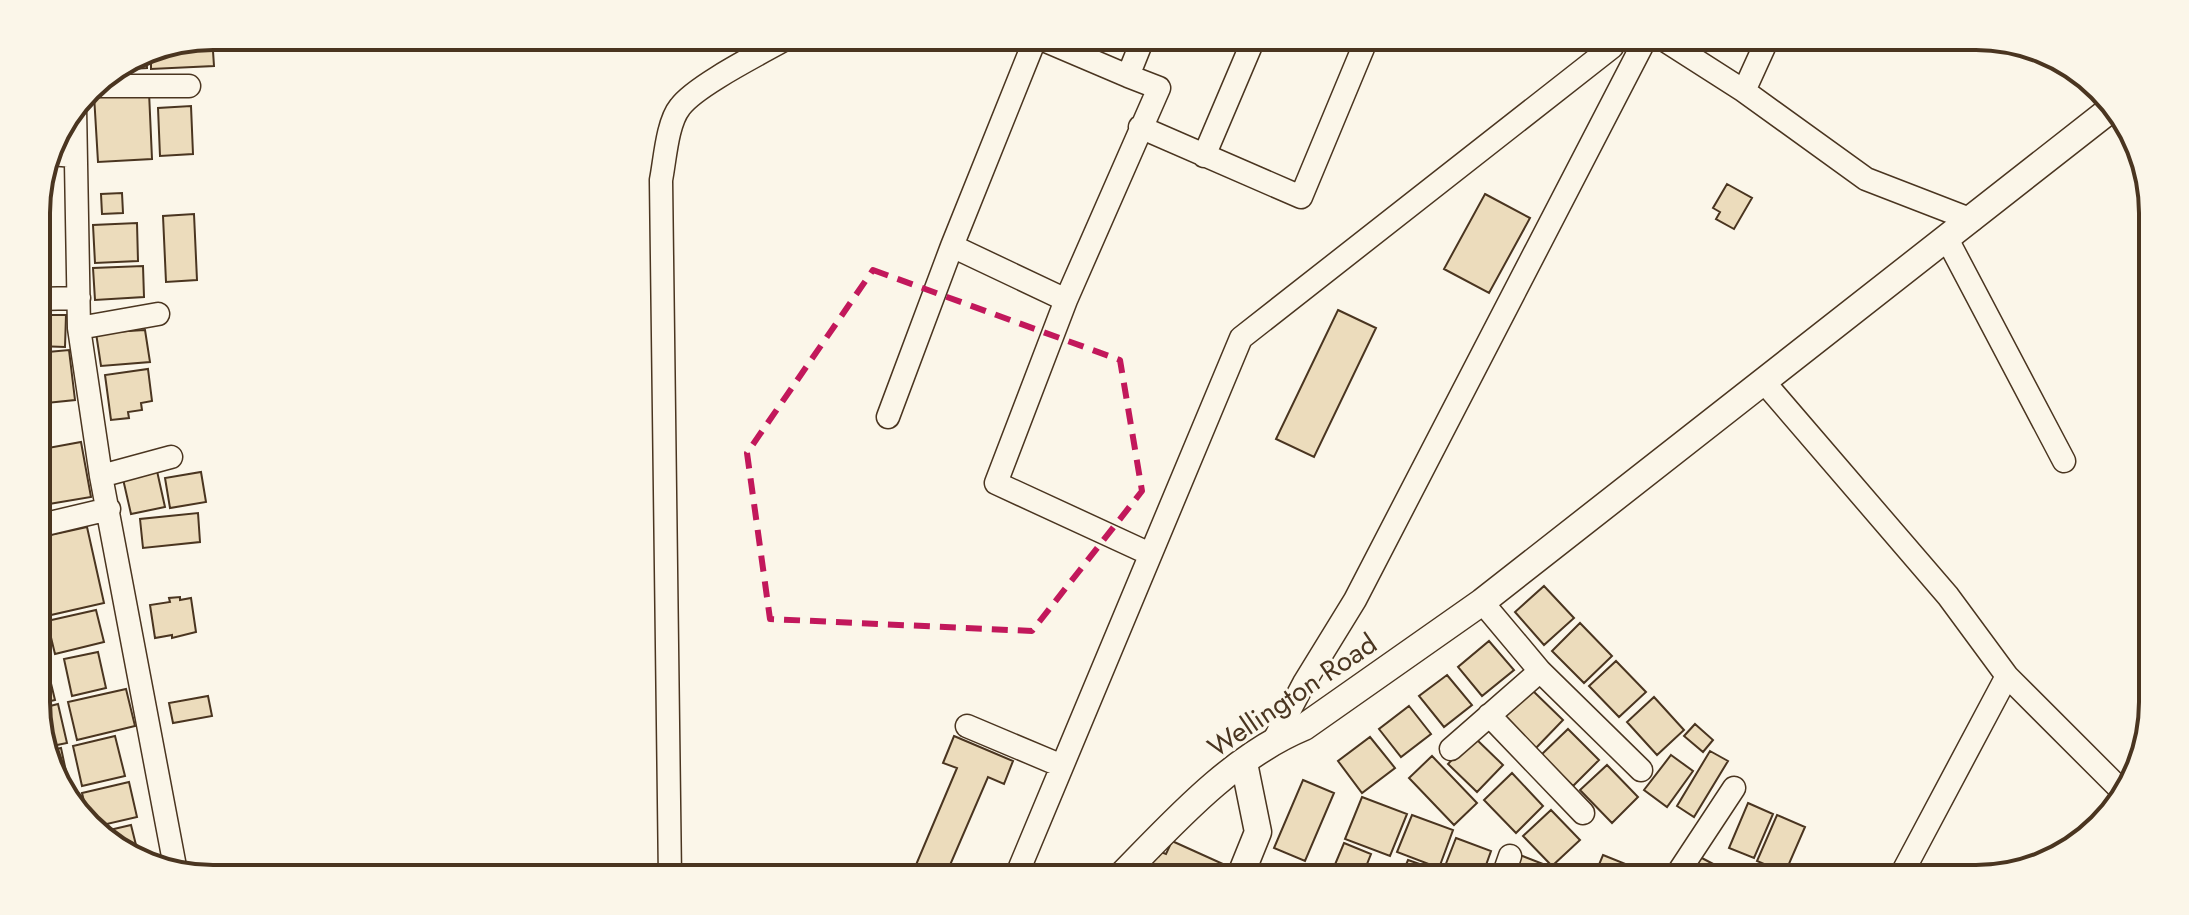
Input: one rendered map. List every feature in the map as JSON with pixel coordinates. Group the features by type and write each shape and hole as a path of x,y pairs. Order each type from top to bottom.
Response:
{"main road":[{"name":"Wellington Road","path":"1132,865 1197,799 1274,740 1304,727 1482,602 2105,114"},
{"path":"1244,763 1258,832 1250,865"}],"street":[{"path":"670,865 661,180 669,136 679,107 709,84 767,50"},
{"path":"888,417 1029,50"},
{"path":"1068,50 1159,88 1066,300 996,483 1150,554"},
{"path":"1128,76 1138,50"},
{"path":"1204,156 1249,50"},
{"path":"1140,127 1301,197 1362,50"},
{"path":"1021,865 1241,338 1604,50"},
{"path":"1274,740 1304,683 1355,600 1641,50"},
{"path":"1680,50 1744,91 1866,179 1972,220"},
{"path":"1744,91 1763,50"},
{"path":"111,86 189,86"},
{"path":"75,126 79,328 101,476 173,860"},
{"path":"61,155 75,156"},
{"path":"1947,239 2064,461"},
{"path":"952,246 1066,300"},
{"path":"50,299 79,298"},
{"path":"79,328 158,314"},
{"path":"1764,382 1948,596 2007,676 2116,785"},
{"path":"101,476 171,457"},
{"path":"50,523 109,509"},
{"path":"1482,602 1540,671 1641,770"},
{"path":"1451,749 1540,671"},
{"path":"1906,865 2007,676"},
{"path":"1489,715 1583,813"},
{"path":"967,726 1062,766"},
{"path":"1683,865 1734,788"},
{"path":"1507,865 1510,856"}],"highlighted area":[{"path":"873,270 1120,360 1142,491 1032,631 770,619 747,453"}],"building":[{"path":"213,50 214,66 151,69 151,63 161,59 192,51"},
{"path":"149,92 152,159 98,162 94,102 101,95"},
{"path":"191,106 193,154 160,156 158,108"},
{"path":"1727,184 1752,198 1734,229 1716,219 1720,212 1713,208"},
{"path":"122,193 123,213 102,214 101,194"},
{"path":"1485,194 1530,218 1489,293 1444,269"},
{"path":"194,214 197,280 166,282 163,216"},
{"path":"137,223 138,261 95,263 93,225"},
{"path":"143,266 144,297 95,300 93,268"},
{"path":"1338,310 1376,328 1314,457 1276,439"},
{"path":"50,315 66,315 65,347 50,346"},
{"path":"145,330 150,362 101,366 96,333"},
{"path":"69,350 75,400 50,403 50,352"},
{"path":"148,369 152,401 141,403 142,410 128,412 129,418 111,420 105,375"},
{"path":"81,442 91,497 50,504 50,448"},
{"path":"157,471 165,507 131,514 123,479"},
{"path":"201,472 206,502 170,508 165,478"},
{"path":"198,513 200,542 143,548 140,519"},
{"path":"87,527 104,603 51,615 50,535"},
{"path":"1544,586 1574,618 1544,645 1515,612"},
{"path":"180,597 180,600 191,598 196,632 172,638 172,635 155,638 150,605"},
{"path":"96,610 104,642 55,654 50,620"},
{"path":"1580,623 1612,656 1584,683 1552,651"},
{"path":"1489,641 1514,670 1482,696 1458,667"},
{"path":"98,652 106,688 72,696 64,659"},
{"path":"1616,661 1646,692 1619,717 1589,686"},
{"path":"1447,675 1472,705 1444,727 1419,696"},
{"path":"50,679 55,700 50,701"},
{"path":"126,689 135,726 77,740 68,702"},
{"path":"1531,689 1563,720 1535,749 1503,718"},
{"path":"208,696 212,716 173,723 169,703"},
{"path":"1654,697 1684,730 1657,755 1627,722"},
{"path":"58,704 67,743 56,745 50,706"},
{"path":"1409,706 1431,734 1401,757 1379,729"},
{"path":"1695,724 1713,740 1703,752 1684,736"},
{"path":"1568,729 1599,760 1573,786 1541,755"},
{"path":"115,736 125,776 82,786 73,746"},
{"path":"954,736 1013,761 1004,784 988,777 950,865 916,865 957,768 943,763"},
{"path":"1370,737 1395,768 1362,793 1338,761"},
{"path":"1474,737 1503,765 1477,792 1448,764"},
{"path":"61,748 66,772 59,754 57,749"},
{"path":"1710,751 1728,761 1694,817 1677,806"},
{"path":"1671,755 1693,771 1667,807 1644,790"},
{"path":"1432,756 1477,803 1454,825 1409,778"},
{"path":"1607,765 1638,797 1612,823 1580,790"},
{"path":"1512,773 1543,806 1516,833 1484,800"},
{"path":"1303,780 1334,793 1305,861 1274,848"},
{"path":"129,782 137,817 105,824 84,802 82,793"},
{"path":"1362,797 1407,814 1390,856 1345,839"},
{"path":"1748,803 1773,814 1754,858 1729,848"},
{"path":"1551,810 1580,840 1551,865 1523,836"},
{"path":"1412,815 1453,830 1440,865 1431,865 1397,852"},
{"path":"1777,815 1805,827 1788,865 1766,865 1757,861"},
{"path":"131,825 136,845 122,838 112,830"},
{"path":"1456,838 1491,851 1486,865 1445,865"},
{"path":"1172,841 1223,864 1144,865 1152,854 1166,854"},
{"path":"1344,843 1371,854 1367,865 1335,865"},
{"path":"1520,855 1546,865 1516,865"},
{"path":"1603,855 1628,865 1599,865"},
{"path":"1698,856 1715,865 1693,865"},
{"path":"1408,860 1423,865 1406,865"}]}
